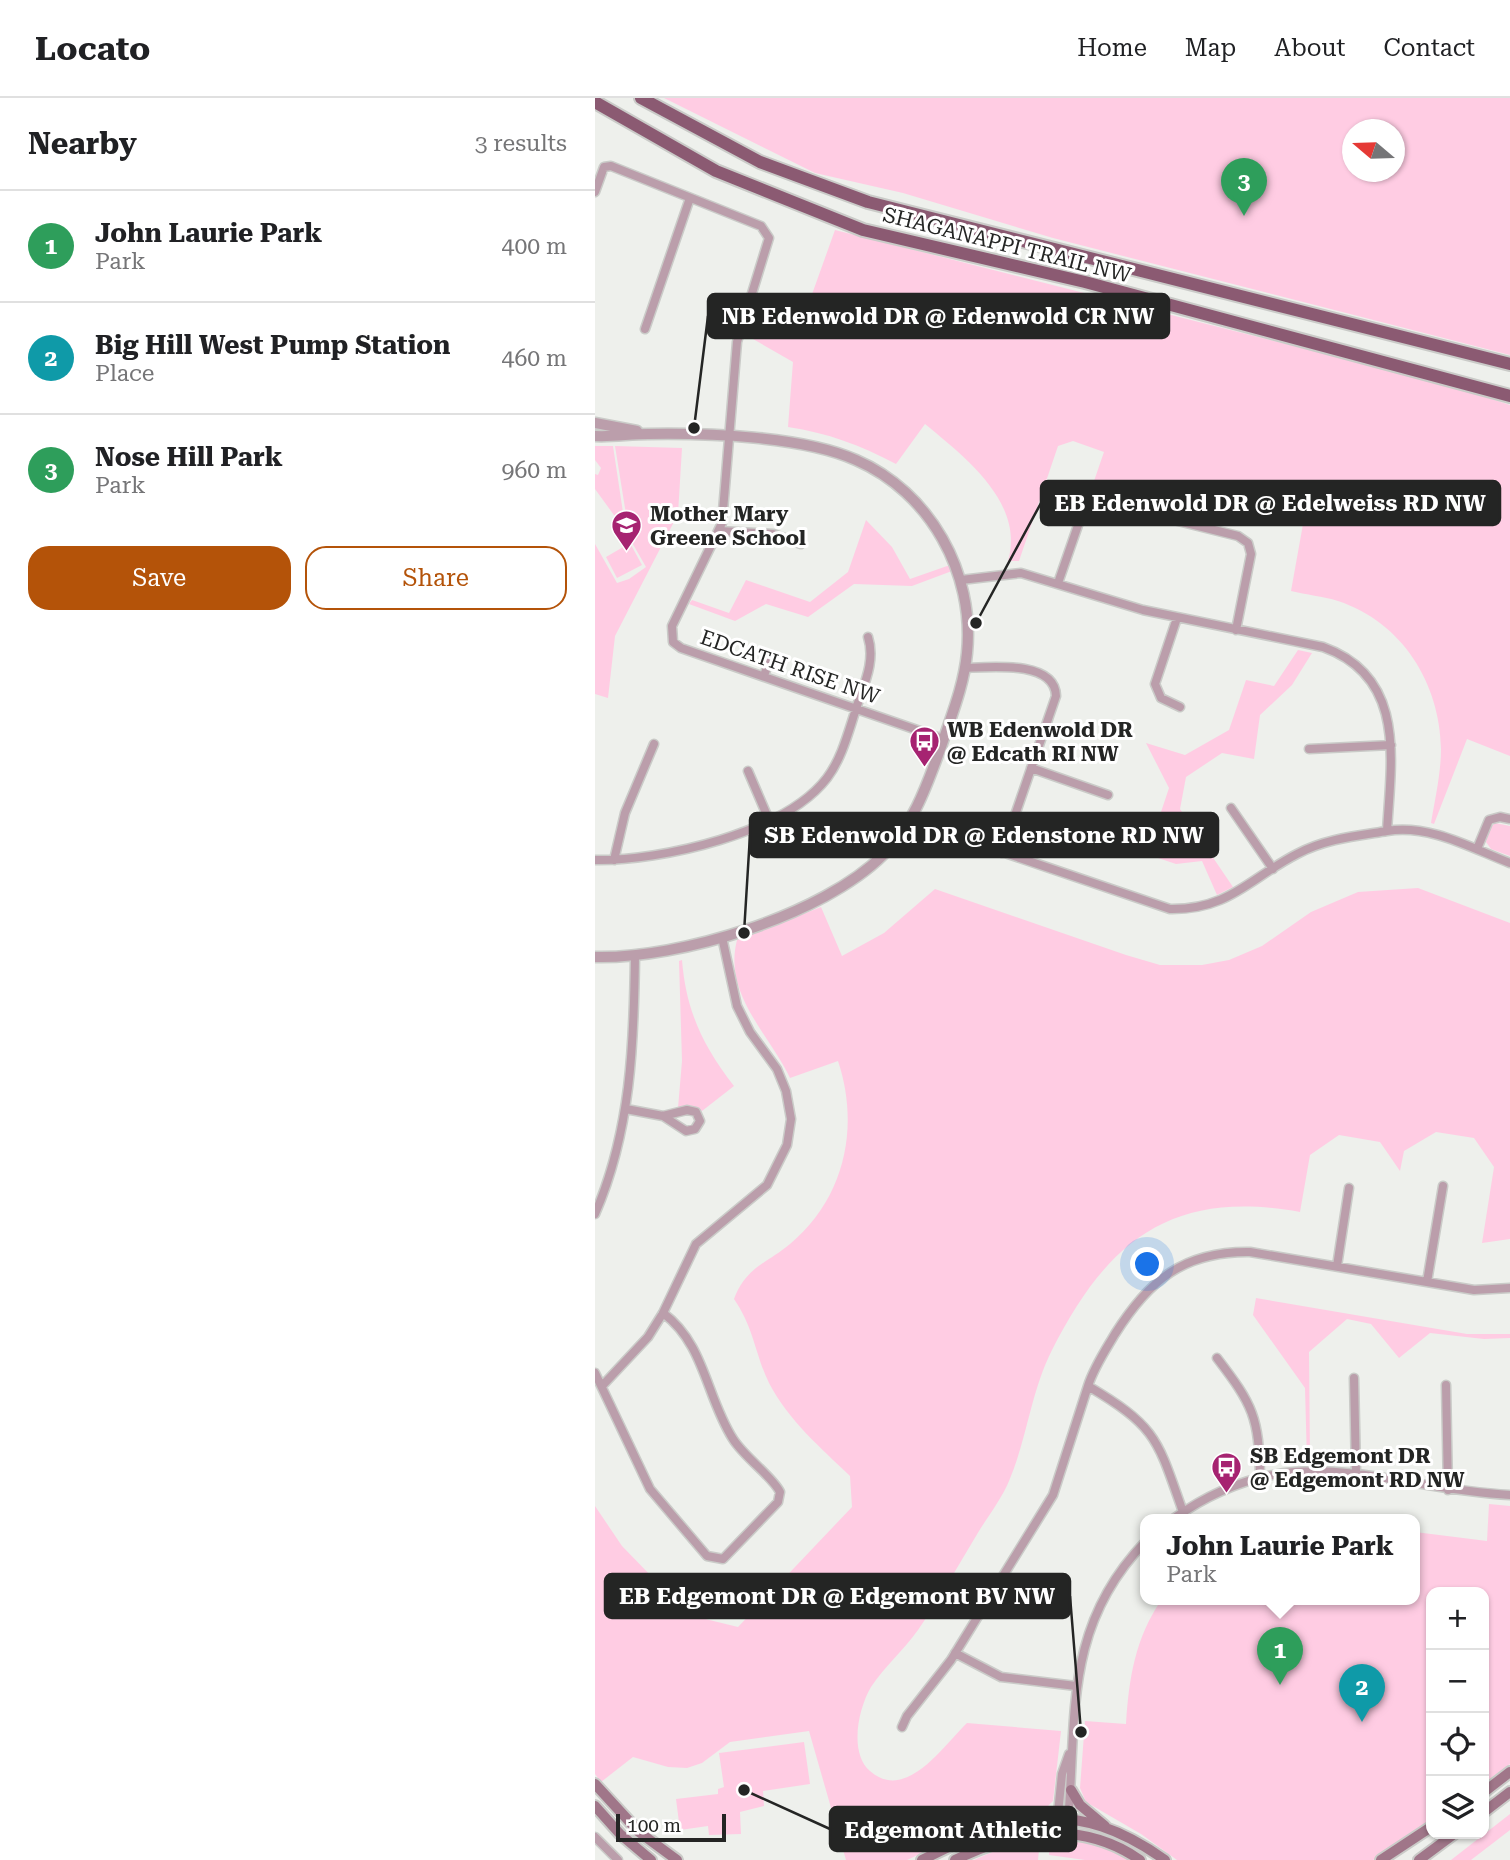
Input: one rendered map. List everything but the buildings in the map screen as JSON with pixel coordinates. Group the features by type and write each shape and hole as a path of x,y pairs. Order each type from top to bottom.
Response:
{"main road":[{"name":"SHAGANAPPI TRAIL NW","path":"641,98 760,162 868,202 1510,364"},
{"name":"SHAGANAPPI TRAIL NW","path":"595,102 716,171 799,207 863,230 1085,282 1510,396"},
{"path":"1489,1788 1510,1772"},
{"path":"595,1784 639,1832 677,1860"},
{"path":"1071,1790 1080,1805 1107,1828"},
{"path":"1489,1808 1510,1792"},
{"path":"595,1807 620,1834 651,1860"},
{"path":"922,1860 997,1826 1031,1818 1063,1819 1107,1828 1142,1844 1165,1860"},
{"path":"1381,1860 1426,1832"},
{"path":"954,1860 999,1841 1061,1833 1095,1839 1140,1860"},
{"path":"1389,1860 1426,1833"},
{"path":"1419,1860 1447,1839"}],"street":[{"path":"595,192 603,170 609,165 690,198 645,329"},
{"name":"EDCATH RISE NW","path":"690,198 761,226 769,238 737,342 724,511 720,531 672,626 671,638 681,648 943,739"},
{"path":"595,423 647,434"},
{"path":"595,436 647,434 728,438 819,447 857,460 900,487 927,515 949,551 961,580 968,624 965,668 943,739 911,821 884,854 842,887 722,937 635,955 595,957"},
{"path":"1058,583 1083,512 1094,500 1238,536 1248,543 1251,554 1236,630"},
{"path":"720,531 773,534 801,544"},
{"path":"961,580 1021,573 1177,618 1323,647 1341,654 1376,689 1388,716 1391,745 1387,831"},
{"path":"1177,618 1155,684 1161,698 1180,707"},
{"path":"595,860 684,852 769,820 798,806 825,781 838,760 870,666 868,637"},
{"path":"764,676 770,658"},
{"path":"965,668 1022,668 1052,681 1056,696 1002,853"},
{"path":"614,860 629,799 654,744"},
{"path":"1309,749 1391,745"},
{"path":"1031,768 1108,795"},
{"path":"748,771 769,820"},
{"path":"1231,808 1273,869"},
{"path":"1477,849 1489,820 1500,817 1510,819"},
{"path":"911,821 1170,909 1190,909 1218,903 1296,854 1324,843 1387,831 1418,830 1510,863"},
{"path":"602,1386 636,1352 663,1313 696,1244 767,1185 782,1160 790,1131 786,1091 777,1069 750,1032 737,1006 722,937"},
{"path":"595,1214 615,1158 626,1109 633,1047 635,955"},
{"path":"626,1109 663,1116"},
{"path":"1427,1282 1443,1186"},
{"path":"1337,1266 1349,1188"},
{"path":"902,1727 955,1653 1053,1495 1088,1386 1100,1359 1147,1289 1175,1268 1195,1259 1234,1252 1481,1290 1510,1288"},
{"path":"595,1373 626,1444 650,1489 707,1556 723,1559 778,1502 780,1492 734,1440 714,1402 697,1351 677,1323 663,1313"},
{"path":"1217,1358 1248,1400 1255,1415 1260,1477"},
{"path":"1354,1378 1356,1472"},
{"path":"1447,1385 1448,1490"},
{"path":"1088,1386 1128,1410 1150,1432 1160,1449 1183,1511"},
{"path":"1179,1514 1226,1488 1260,1477 1309,1470 1356,1472 1448,1490 1510,1495"},
{"path":"1061,1833 1071,1790 1069,1754 1076,1686 1083,1652 1096,1614 1118,1575 1140,1548"},
{"path":"955,1653 1001,1678 1076,1686"},
{"path":"1063,1819 1062,1774 1069,1754"},
{"path":"595,1837 618,1860"}],"shaded area":[{"path":"664,98 1510,98 1510,355 1053,238 903,193 815,173"},
{"path":"835,230 1444,384 1510,405 1510,756 1467,739 1434,824 1431,823 1441,749 1439,725 1425,679 1413,658 1381,624 1338,601 1291,591 1305,513 1296,499 1229,487 1223,524 1133,503 1102,489 1094,481 1104,452 1073,441 1058,446 1019,561 1008,561 1011,540 1008,520 1000,501 973,467 925,424 896,464 843,441 788,427 793,362 746,335 753,308 806,311"},
{"path":"595,446 613,446 624,519 619,522 595,489 595,474 598,475 601,468 595,460"},
{"name":"Mother Mary Greene School","path":"615,446 682,448 678,514 615,636 608,698 595,694 595,544 617,583 629,579 646,567 630,539"},
{"path":"866,520 892,547 910,579 950,565 952,571 912,586 854,584 808,617 766,604 735,621 689,604 692,600 729,613 746,580 810,602 848,572"},
{"path":"630,543 642,565 617,578 606,557"},
{"path":"1298,650 1312,653 1292,685 1260,715 1254,759 1222,753 1186,777 1180,809 1233,887 1217,895 1202,861 1176,864 1125,847 1155,830 1169,788 1146,743 1185,755 1229,730 1246,680 1274,686"},
{"path":"1495,823 1510,826 1510,856 1491,849 1486,842 1490,828"},
{"path":"1418,888 1510,923 1510,1239 1482,1243 1494,1167 1474,1138 1436,1132 1404,1151 1400,1171 1380,1142 1339,1135 1310,1155 1300,1212 1255,1207 1216,1208 1180,1216 1149,1231 1122,1251 1097,1278 1074,1311 1045,1366 1015,1465 1003,1494 918,1630 871,1687 859,1718 858,1742 863,1763 870,1771 884,1779 897,1780 910,1776 923,1767 967,1723 1061,1731 1053,1801 1045,1809 1012,1815 982,1825 907,1860 846,1860 809,1731 730,1742 702,1763 687,1768 668,1767 633,1757 601,1782 595,1774 595,1506 622,1546 689,1615 738,1627 852,1507 850,1476 806,1433 777,1397 764,1372 746,1320 734,1299 744,1280 757,1267 790,1244 809,1226 824,1205 843,1160 848,1111 845,1086 838,1061 790,1078 742,996 734,960 737,940 821,907 842,956 884,933 935,889 1160,965 1202,965 1229,960 1262,946 1311,912 1358,892"},
{"path":"682,960 687,996 698,1027 713,1057 734,1086 702,1111 690,1105 678,1108 682,1061 679,961"},
{"path":"1256,1298 1467,1334 1510,1334 1510,1338 1484,1339 1430,1333 1399,1358 1371,1324 1347,1319 1309,1352 1310,1462 1307,1462 1305,1388 1253,1315"},
{"path":"1489,1504 1510,1506 1510,1764 1489,1779 1489,1587 1426,1587 1426,1825 1373,1860 1177,1860 1141,1834 1086,1802 1080,1788 1085,1721 1126,1724 1135,1659 1145,1629 1158,1605 1420,1605 1420,1533 1487,1541"},
{"path":"804,1742 810,1784 763,1791 764,1806 740,1812 741,1834 709,1835 708,1826 680,1830 676,1799 718,1794 718,1789 724,1787 719,1753"},
{"path":"1510,1814 1510,1830 1471,1860 1451,1860 1478,1839 1489,1839 1489,1830"},
{"path":"1049,1839 1096,1844 1129,1860 1085,1860 1049,1855"},
{"path":"1040,1840 1038,1860 974,1860 999,1849"}],"place":[{"name":"Nose Hill Park","path":"1244,216"},
{"name":"NB Edenwold DR @ Edenwold CR NW","path":"694,428"},
{"name":"Mother Mary Greene School","path":"627,553"},
{"name":"EB Edenwold DR @ Edelweiss RD NW","path":"976,623"},
{"name":"WB Edenwold DR @ Edcath RI NW","path":"924,769"},
{"name":"SB Edenwold DR @ Edenstone RD NW","path":"744,933"},
{"name":"SB Edgemont DR @ Edgemont RD NW","path":"1227,1495"},
{"name":"John Laurie Park","path":"1280,1685"},
{"name":"Big Hill West Pump Station","path":"1362,1722"},
{"name":"EB Edgemont DR @ Edgemont BV NW","path":"1081,1732"},
{"name":"Edgemont Athletic","path":"744,1790"}]}
